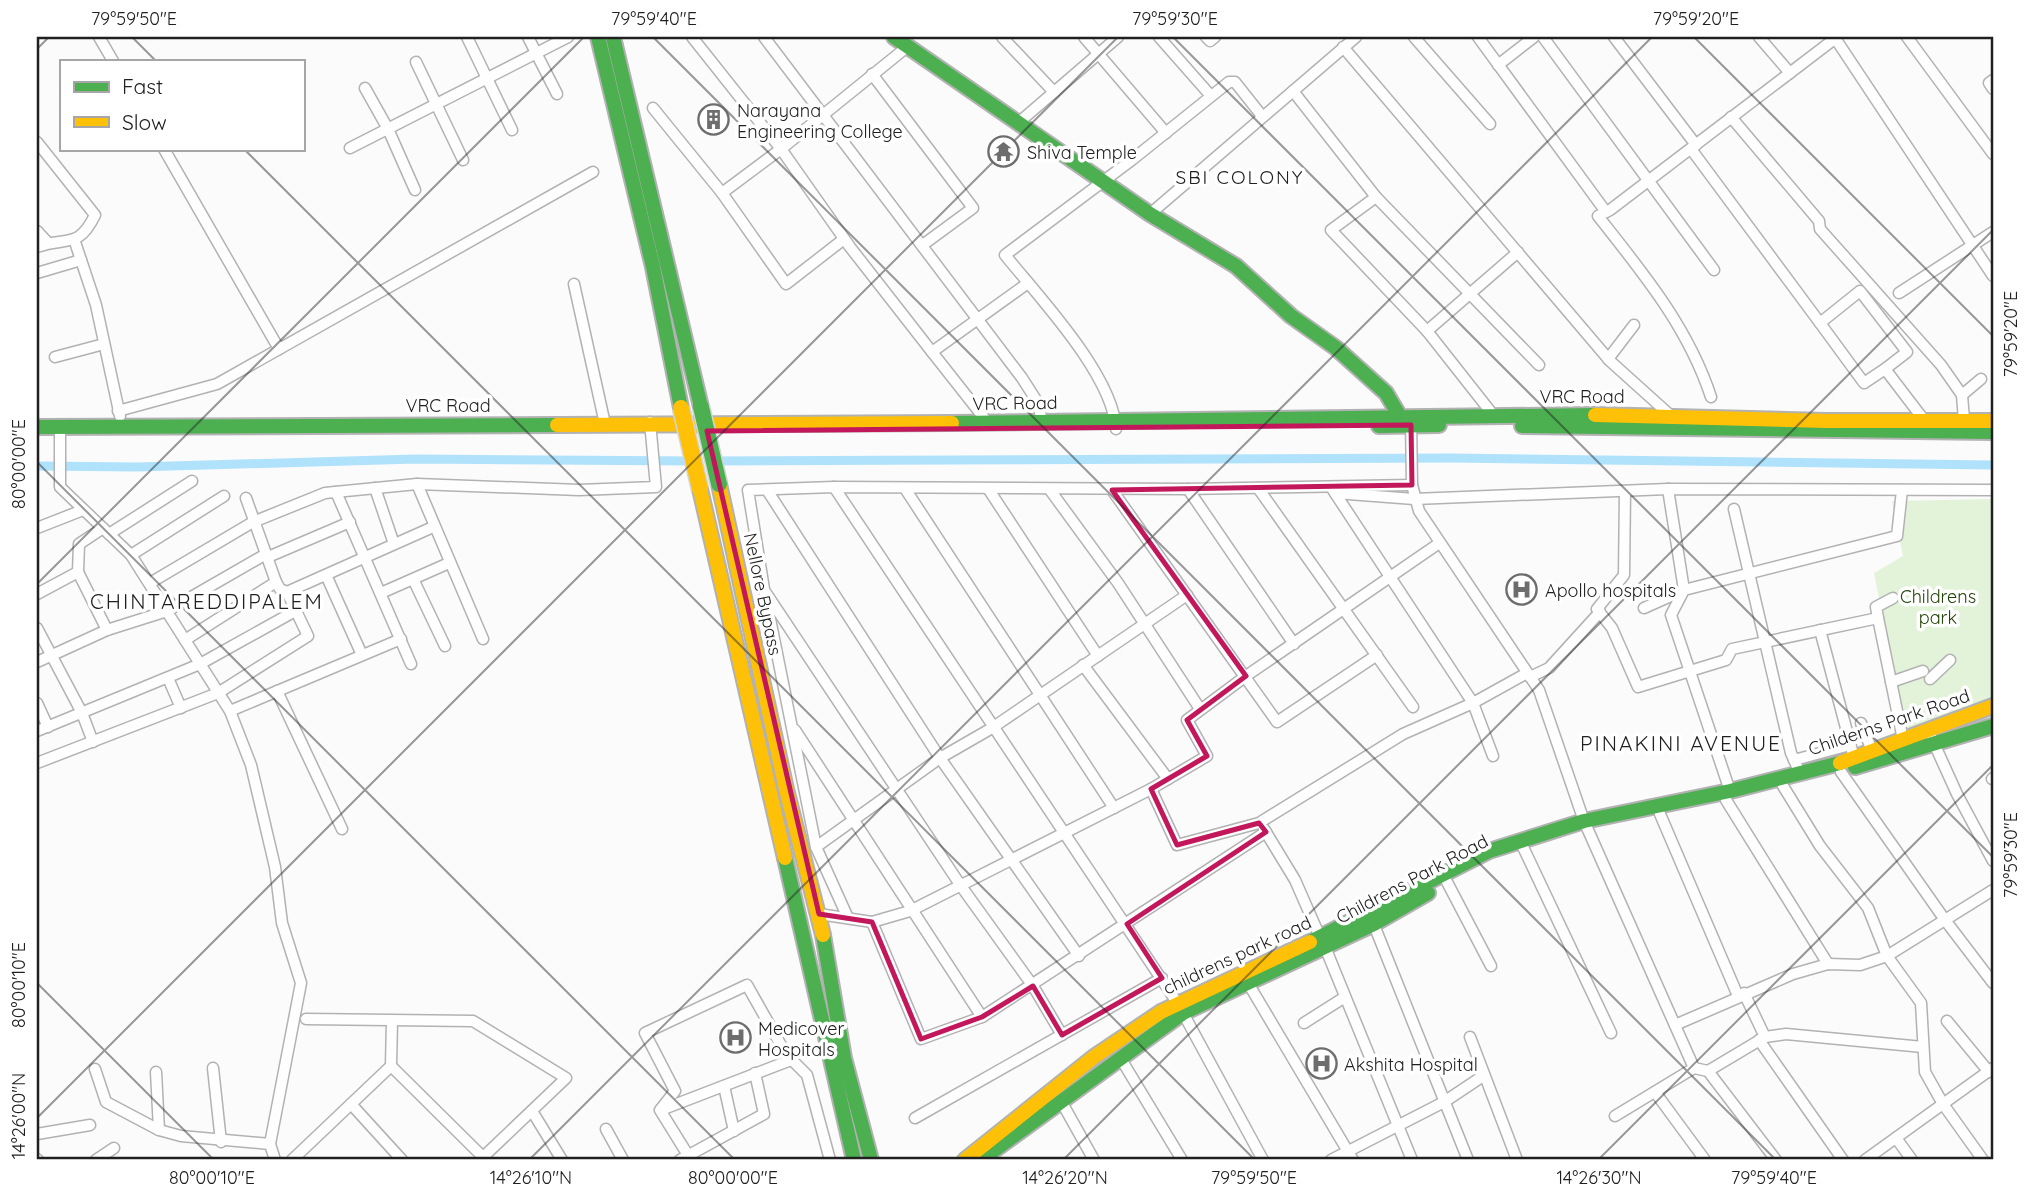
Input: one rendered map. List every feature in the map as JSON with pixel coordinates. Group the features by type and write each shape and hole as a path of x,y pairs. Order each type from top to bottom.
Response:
{"main road":[{"path":"598,37 653,267 681,408 854,1160"},
{"name":"Nellore Bypass","path":"613,37 719,484 786,789 819,914 844,1058 871,1160"},
{"path":"900,42 1150,214 1236,265 1291,316 1336,348 1386,393 1408,424 1669,422 1993,432"},
{"name":"VRC Road","path":"37,429 60,429 120,419 650,426 1042,422 1116,425 1408,424 1494,416 1669,422 1993,421"},
{"path":"60,429 650,426 729,432 1116,425"},
{"name":"Childerns Park Road","path":"1724,795 1797,766 1852,751 1872,751 1903,740 1931,736 1993,706"},
{"path":"1724,795 1783,786 1841,772 1931,736 1993,726"},
{"name":"childrens park road","path":"965,1160 1094,1057 1181,1009 1371,919 1489,851 1586,825 1724,795"},
{"name":"Childrens Park Road","path":"1371,919 1495,855 1586,825 1660,814 1681,806"},
{"name":"Childrens Park Road","path":"981,1160 1121,1059 1181,1009 1248,983 1323,942"}],"street":[{"path":"99,37 112,60"},
{"path":"467,37 512,130"},
{"path":"528,37 557,94"},
{"path":"350,148 568,37"},
{"path":"692,37 781,149 845,239 988,423"},
{"path":"764,37 924,244 1038,403 1042,422"},
{"path":"1002,37 1054,92"},
{"path":"1084,37 1166,133"},
{"path":"1018,123 1118,37"},
{"path":"1159,37 1211,96"},
{"path":"1206,37 1210,41 1214,37"},
{"path":"1150,214 1356,37"},
{"path":"1414,37 1490,124"},
{"path":"1478,37 1606,212"},
{"path":"1498,65 1534,37"},
{"path":"1543,37 1714,270"},
{"path":"1614,37 1864,383 1907,352 1860,291 1821,323"},
{"path":"1759,37 1790,73"},
{"path":"1907,37 1993,154"},
{"path":"1711,397 1698,359 1659,293 1598,216 1836,38 1993,276"},
{"path":"722,194 872,74 900,42"},
{"path":"1343,47 1608,359 1669,422"},
{"path":"416,62 463,160"},
{"path":"872,74 973,208 924,244"},
{"path":"1993,80 1989,83 1993,89"},
{"path":"1116,425 1113,408 1088,361 1005,255 1229,82 1235,82 1262,116"},
{"path":"365,88 388,129 415,190"},
{"path":"1293,91 1376,197 1539,365"},
{"path":"653,108 722,194 786,284 845,239"},
{"path":"1731,117 1819,221 1820,229 1941,365 1962,394 1964,420"},
{"path":"37,142 95,215 88,231 75,242 48,243 37,247"},
{"path":"165,150 279,349"},
{"path":"75,242 104,344 120,419 217,384 593,172"},
{"path":"1376,197 1331,230 1427,331 1494,416"},
{"path":"37,231 48,243"},
{"path":"1899,293 1993,232"},
{"path":"1427,331 1471,296 1518,252"},
{"path":"37,272 81,260"},
{"path":"932,352 1028,283"},
{"path":"574,284 606,424"},
{"path":"1608,359 1634,325"},
{"path":"55,357 104,344"},
{"path":"1885,369 1924,420"},
{"path":"1962,394 1981,379"},
{"path":"1408,424 1414,499 1438,544 1539,690 1586,825 1694,1068"},
{"path":"150,583 253,522 326,493 417,484 579,490 656,487 650,426"},
{"path":"60,429 60,487 131,555 230,711 251,765 275,867 282,923 301,983 270,1144 275,1160"},
{"path":"1333,490 1412,480"},
{"path":"107,630 78,572 79,544 192,481"},
{"path":"417,484 433,527 483,639"},
{"path":"848,918 816,847 764,589 748,490 834,487 906,490 1258,488 1333,490 1414,499 1668,489 1993,490"},
{"path":"834,487 992,728 1162,978 1264,1160"},
{"path":"375,488 394,544"},
{"path":"1258,488 1413,707"},
{"path":"1112,489 1277,722 1377,655"},
{"path":"1188,489 1294,644"},
{"path":"1668,489 1684,590 1671,615 1690,671 1724,795 1828,964"},
{"path":"767,490 940,758 1079,956"},
{"path":"906,490 1114,808"},
{"path":"989,490 1098,656"},
{"path":"1051,490 1118,583 1200,709"},
{"path":"1333,490 1473,703 1493,756"},
{"path":"1644,608 1684,590 1897,536 1902,490"},
{"path":"1625,491 1624,575 1597,609 1612,628 1638,687 1726,660 1732,649 1764,640 1878,618"},
{"path":"336,492 411,664"},
{"path":"131,555 224,496"},
{"path":"37,763 218,693 308,636 287,592 280,589 276,582 246,498"},
{"path":"1734,509 1748,575 1797,766"},
{"path":"37,528 83,510"},
{"path":"37,662 107,630 167,611 267,555 350,522"},
{"path":"287,592 433,527"},
{"path":"819,914 872,922 910,911 1151,789 1207,756 1187,720 1246,676 1346,610 1438,544"},
{"path":"381,593 414,581 449,563"},
{"path":"37,594 78,572"},
{"path":"326,575 362,655"},
{"path":"414,581 445,646"},
{"path":"185,640 276,582"},
{"path":"764,589 961,886 1033,986 1062,1035"},
{"path":"816,847 850,819 940,758 992,728 1187,595"},
{"path":"1893,598 1876,607 1903,740"},
{"path":"37,731 200,664 297,610"},
{"path":"872,922 920,1039 982,1017 1127,924 1262,828 1403,734 1549,668 1600,612"},
{"path":"37,628 82,713 93,742"},
{"path":"1820,630 1852,751"},
{"path":"230,711 401,639"},
{"path":"1930,679 1950,660"},
{"path":"1083,665 1168,779"},
{"path":"1891,682 1923,671"},
{"path":"168,678 181,708"},
{"path":"277,691 342,829"},
{"path":"37,703 48,727"},
{"path":"1861,723 1872,751"},
{"path":"791,724 850,819 982,1017"},
{"path":"1931,736 1957,794 1993,861"},
{"path":"1841,772 1945,920 1993,983"},
{"path":"1783,786 1819,846 1868,908 1887,956 1921,1003 1925,1072 1943,1104 1983,1160"},
{"path":"1151,789 1177,845 1262,828"},
{"path":"1660,814 1762,1039 1843,1160"},
{"path":"1262,828 1295,880 1412,1160"},
{"path":"1523,847 1611,1033"},
{"path":"1447,882 1491,966"},
{"path":"1675,1025 1741,995 1828,964 1860,965 1887,956 1993,890"},
{"path":"1371,919 1468,1160"},
{"path":"915,1118 1162,978"},
{"path":"1248,983 1350,1155"},
{"path":"660,1110 675,1091 645,1033 747,985 791,1060 807,1075 830,1160"},
{"path":"1304,1023 1345,997"},
{"path":"306,1019 473,1021 566,1078 482,1158 391,1066"},
{"path":"292,1160 391,1066 392,1021"},
{"path":"1866,1160 1991,1070 1947,1021"},
{"path":"1708,1071 1762,1039 1786,1034 1923,1047"},
{"path":"1471,1037 1483,1076 1517,1160"},
{"path":"1121,1059 1182,1160"},
{"path":"660,1110 791,1060"},
{"path":"214,1068 221,1142"},
{"path":"1615,1116 1694,1068 1708,1071 1776,1160"},
{"path":"95,1069 106,1102 159,1130 221,1142 270,1144"},
{"path":"156,1072 159,1130"},
{"path":"660,1110 686,1159 764,1114 755,1073"},
{"path":"1331,1160 1350,1155 1444,1102 1483,1076"},
{"path":"724,1086 734,1131"},
{"path":"1655,1092 1704,1160"},
{"path":"1061,1101 1094,1160"},
{"path":"351,1104 402,1160"},
{"path":"532,1111 562,1160"},
{"path":"37,1135 90,1125"},
{"path":"606,1129 623,1160"},
{"path":"1896,1138 1912,1160"},
{"path":"96,1160 114,1148"}],"highlighted area":[{"path":"1411,425 1412,485 1112,490 1246,676 1187,720 1207,756 1151,789 1177,845 1259,823 1266,832 1127,924 1162,978 1062,1035 1033,986 982,1017 921,1039 872,922 819,914 707,431"}],"green space":[{"name":"Childrens park","path":"1993,499 1993,701 1906,737 1874,573 1903,556 1892,501"}],"waterway":[{"path":"711,461 1451,458 1993,465"},
{"path":"37,466 137,467 416,459 697,461"}],"traffic: fast":[{"path":"598,37 653,267 681,408"},
{"path":"613,37 701,407"},
{"path":"894,37 1150,214 1236,266 1291,316 1336,348 1386,393 1399,415"},
{"path":"701,407 719,484"},
{"path":"952,423 1595,415"},
{"path":"37,427 557,425"},
{"path":"1379,426 1439,425"},
{"path":"1522,426 1993,432"},
{"path":"1855,767 1993,726"},
{"path":"1310,942 1489,851 1584,821 1730,791 1840,763"},
{"path":"785,858 854,1160"},
{"path":"982,1159 1183,1013 1374,924 1428,893"},
{"path":"823,935 844,1058 871,1160"}],"traffic: slow":[{"path":"681,408 700,489"},
{"path":"1595,415 1827,421 1993,421"},
{"path":"557,425 952,423"},
{"path":"719,484 786,789 823,935"},
{"path":"700,489 785,858"},
{"path":"1840,763 1993,706"},
{"path":"965,1160 1094,1057 1161,1012 1310,942"}],"place":[{"name":"Narayana Engineering College","path":"714,120"},
{"name":"Shiva Temple","path":"1004,152"},
{"name":"Apollo hospitals","path":"1522,590"},
{"name":"Medicover Hospitals","path":"735,1038"},
{"name":"Akshita Hospital","path":"1321,1064"}],"district":[{"name":"SBI COLONY","path":"1240,177"},
{"name":"CHINTAREDDIPALEM","path":"207,601"},
{"name":"PINAKINI AVENUE","path":"1681,743"}]}
